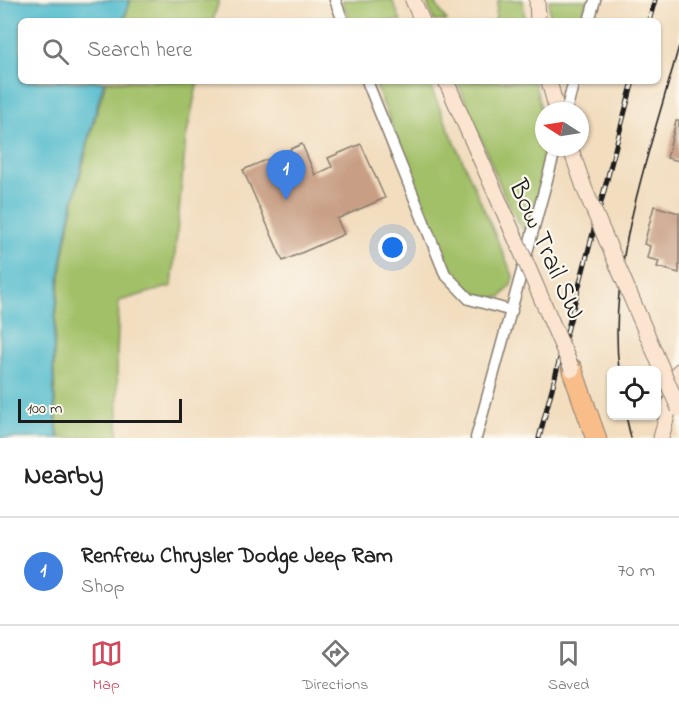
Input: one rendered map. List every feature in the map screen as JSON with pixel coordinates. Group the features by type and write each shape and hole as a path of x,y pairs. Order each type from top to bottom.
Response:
{"highway":[{"path":"572,369 596,438"}],"main road":[{"path":"414,0 421,18"},
{"path":"537,0 538,18"},
{"name":"Bow Trail SW","path":"447,84 603,438"},
{"path":"550,84 554,102"},
{"name":"Bow Trail SW","path":"573,156 673,412"},
{"path":"670,438 679,371"},
{"path":"661,438 673,412"}],"street":[{"path":"334,0 342,18"},
{"path":"590,18 595,0"},
{"path":"368,84 445,274 469,299 512,311"},
{"path":"568,102 573,84"},
{"path":"476,438 554,156"}],"green space":[{"path":"131,0 219,0 214,18 125,18"},
{"path":"342,0 392,0 400,18 349,18"},
{"path":"426,0 433,0 445,18 433,18"},
{"path":"498,0 523,0 525,18 495,18"},
{"path":"549,0 587,0 583,18 550,18"},
{"path":"105,84 197,84 186,138 172,286 119,301 118,438 59,438 54,348 57,303 72,213"},
{"path":"375,84 429,84 513,276 511,285 501,297 493,298 478,295 460,282 450,270"},
{"path":"458,84 535,84 539,102 535,102 535,156 549,156 532,217 524,232 505,197"}],"water":[{"path":"0,0 130,0 124,18 18,18 18,84 103,84 70,213 56,302 53,347 58,438 0,438"}],"building":[{"path":"676,121 679,121 679,161 667,158"},
{"path":"302,144 315,175 332,167 328,158 361,144 385,198 337,219 344,234 283,261 243,170"},
{"path":"654,206 679,213 679,273 657,267 659,261 647,258 650,246 644,244"}],"tram line":[{"path":"619,366 617,330 619,289 625,248 634,206 679,46"},
{"path":"627,420 631,438"}],"railway":[{"path":"650,18 655,0"},
{"path":"539,438 632,84"}],"place":[{"name":"Renfrew Chrysler Dodge Jeep Ram","path":"286,200"}]}
